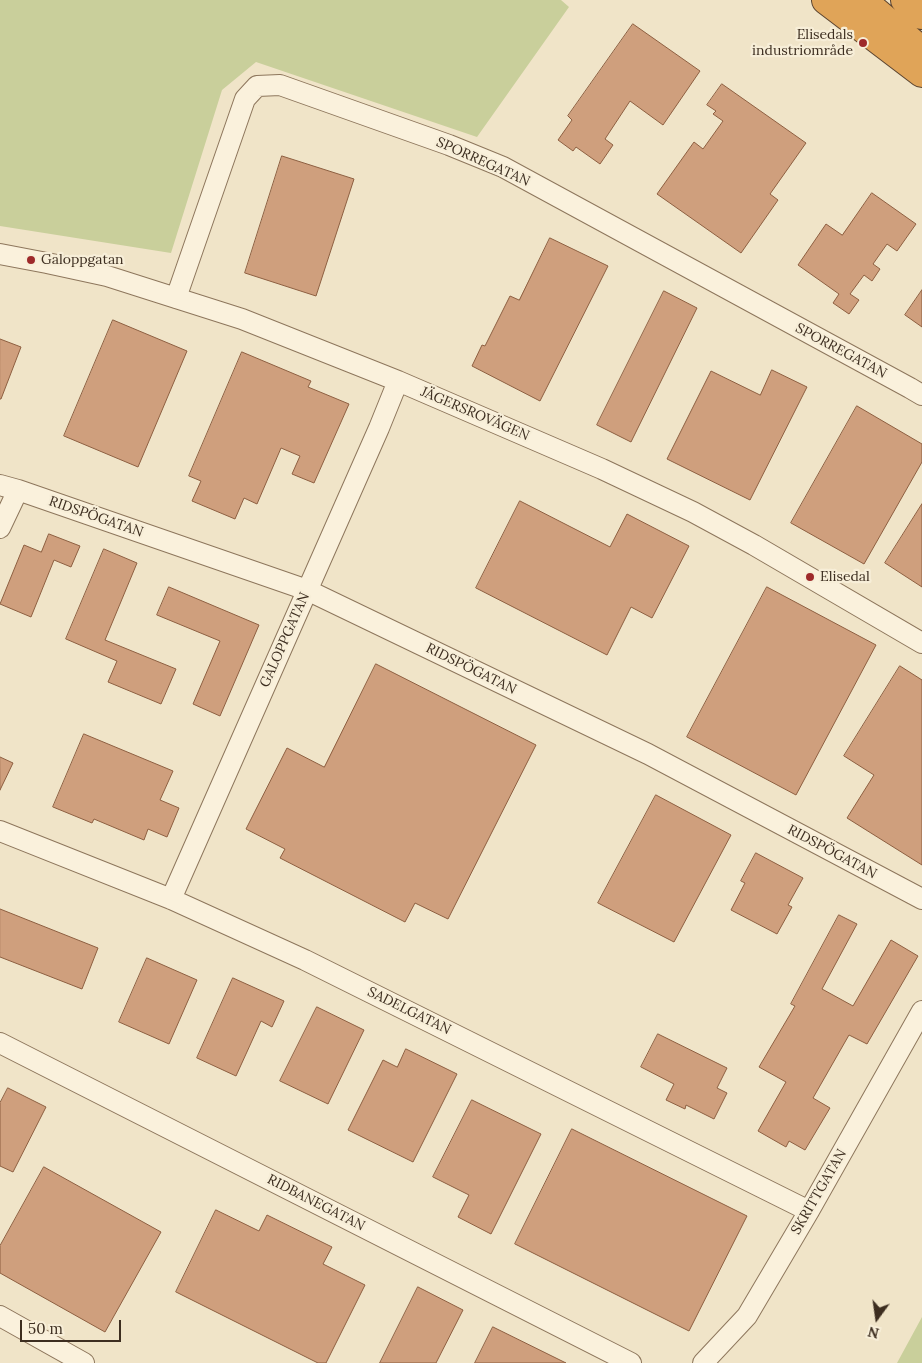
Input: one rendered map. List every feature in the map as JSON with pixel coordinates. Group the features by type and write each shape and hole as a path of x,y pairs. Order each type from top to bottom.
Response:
{"highway":[{"path":"826,0 922,73"},
{"path":"862,0 922,51"},
{"path":"904,0 922,15"}],"street":[{"name":"SPORREGATAN","path":"176,298 244,99 257,86 280,85 449,145 503,168 922,396"},
{"name":"JÄGERSROVÄGEN","path":"0,254 107,276 242,319 398,381 693,512 754,544 922,643"},
{"name":"GALOPPGATAN","path":"171,899 398,381"},
{"name":"RIDSPÖGATAN","path":"9,488 307,590 648,754 922,899"},
{"path":"0,528 9,488"},
{"name":"SADELGATAN","path":"0,831 171,899 305,960 809,1211"},
{"name":"SKRITTGATAN","path":"703,1363 747,1316 809,1211 922,1011"},
{"name":"RIDBANEGATAN","path":"0,1044 631,1363"},
{"path":"0,1316 84,1363"}],"green space":[{"path":"0,0 561,0 569,7 477,137 256,62 222,90 171,253 0,226"},
{"path":"922,1317 922,1363 897,1363"}],"building":[{"path":"633,24 700,71 663,125 630,101 605,139 613,145 600,164 576,147 573,151 558,140 572,120 568,116"},
{"path":"722,84 806,143 770,194 778,200 741,253 657,194 694,142 703,149 723,121 713,114 716,111 707,105"},
{"path":"282,156 354,179 316,296 245,273"},
{"path":"872,193 916,224 897,251 887,244 873,264 880,269 872,281 864,275 850,294 859,300 849,314 833,303 839,294 798,265 826,224 842,235"},
{"path":"550,238 608,266 540,401 472,366 482,345 485,346 510,296 519,300"},
{"path":"922,290 922,327 905,315"},
{"path":"664,291 697,308 631,442 597,425"},
{"path":"113,320 187,351 138,467 64,436"},
{"path":"0,339 21,347 1,399 0,399"},
{"path":"242,352 311,381 308,387 349,404 314,483 292,474 300,456 281,448 257,504 244,498 235,519 192,501 201,481 189,476"},
{"path":"772,370 807,387 750,500 667,459 711,371 760,395"},
{"path":"857,406 922,444 922,462 864,564 791,523"},
{"path":"520,501 610,547 627,514 689,546 652,618 631,607 607,655 476,588"},
{"path":"922,504 922,587 885,563"},
{"path":"49,534 80,546 71,567 54,560 31,617 0,604 24,545 41,552"},
{"path":"104,549 137,563 105,640 176,669 161,704 108,682 117,661 66,639"},
{"path":"169,587 259,625 220,716 193,704 220,641 157,615"},
{"path":"767,587 876,645 796,795 687,737"},
{"path":"376,664 536,745 448,919 415,903 405,922 280,858 285,849 246,829 287,748 324,767"},
{"path":"900,666 922,680 922,865 847,818 874,775 844,756"},
{"path":"84,734 173,771 160,800 179,808 167,837 148,829 144,840 94,819 92,823 53,807"},
{"path":"0,757 13,763 0,790"},
{"path":"656,795 731,835 674,942 598,903"},
{"path":"756,853 803,878 788,905 792,907 777,934 731,910 745,883 741,881"},
{"path":"0,909 98,948 82,989 0,957"},
{"path":"839,915 857,924 822,989 853,1006 891,940 918,956 867,1044 849,1035 813,1098 830,1108 805,1150 789,1141 786,1147 758,1131 786,1082 759,1067 795,1006 791,1004"},
{"path":"147,958 197,980 169,1044 119,1022"},
{"path":"233,978 284,1001 272,1027 261,1021 236,1076 197,1058"},
{"path":"317,1007 364,1030 328,1104 280,1081"},
{"path":"658,1034 727,1068 717,1088 727,1093 714,1119 686,1105 685,1109 666,1100 674,1084 641,1067"},
{"path":"406,1049 457,1074 413,1162 348,1130 383,1060 397,1067"},
{"path":"8,1088 46,1107 13,1172 0,1166 0,1103"},
{"path":"472,1100 541,1134 491,1234 458,1217 469,1195 433,1177"},
{"path":"572,1129 747,1216 689,1331 515,1244"},
{"path":"44,1167 161,1232 105,1332 0,1273 0,1246"},
{"path":"216,1210 259,1231 267,1215 332,1247 323,1264 365,1285 326,1363 318,1363 176,1292"},
{"path":"418,1287 463,1310 436,1363 380,1363"},
{"path":"493,1327 566,1363 475,1363"}],"place":[{"name":"Elisedals industriområde","path":"863,43"},
{"name":"Galoppgatan","path":"31,260"},
{"name":"Elisedal","path":"810,577"}]}
